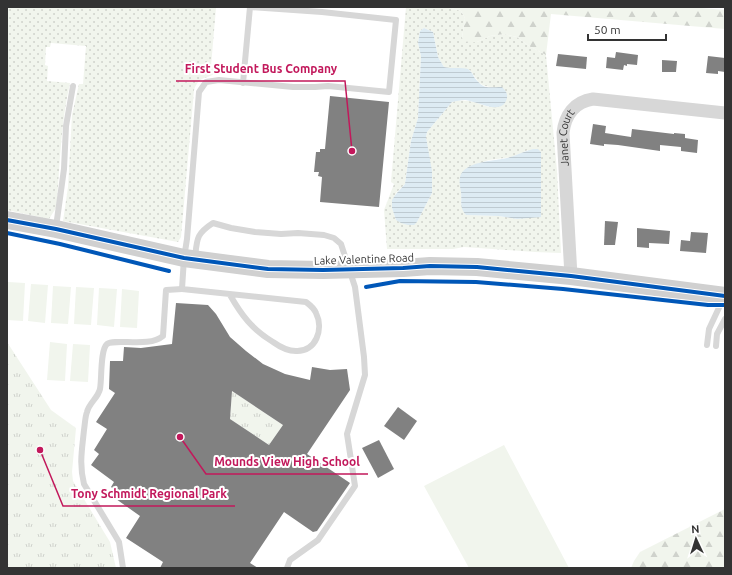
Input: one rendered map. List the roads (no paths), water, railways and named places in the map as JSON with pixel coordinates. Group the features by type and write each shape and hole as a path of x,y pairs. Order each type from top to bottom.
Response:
{"street":[{"name":"Janet Court","path":"571,276 563,133 566,118 570,111 578,104 589,99 599,99 725,113"},
{"name":"Lake Valentine Road","path":"7,220 56,229 189,259 268,269 348,270 455,266 571,276 725,296"}],"lane":[{"path":"189,259 187,239 199,92 206,82 212,80 243,83 293,87 315,88 328,86 389,92 396,20 322,12 250,7 243,83"},
{"path":"56,229 64,169 66,126 73,86"},
{"path":"182,289 189,259 197,240 202,230 213,223 231,228 281,234 298,233 324,235 334,238 341,244 348,270 355,287 364,357 365,375 347,434 355,486 318,540 290,560 287,568"},
{"path":"123,568 120,542 84,484 81,474 80,463 87,411 99,395 103,350 107,344 113,342 135,343 160,339 163,336 166,290 182,289 306,302 313,307 320,323 318,338 309,348 301,351 295,352 284,349 261,335 248,323 230,295"},
{"path":"707,345 709,329 725,296"},
{"path":"716,346 717,334 725,319"}],"place":[{"name":"First Student Bus Company","path":"352,151"},
{"name":"Mounds View High School","path":"180,437"},
{"name":"Tony Schmidt Regional Park","path":"40,450"}]}
